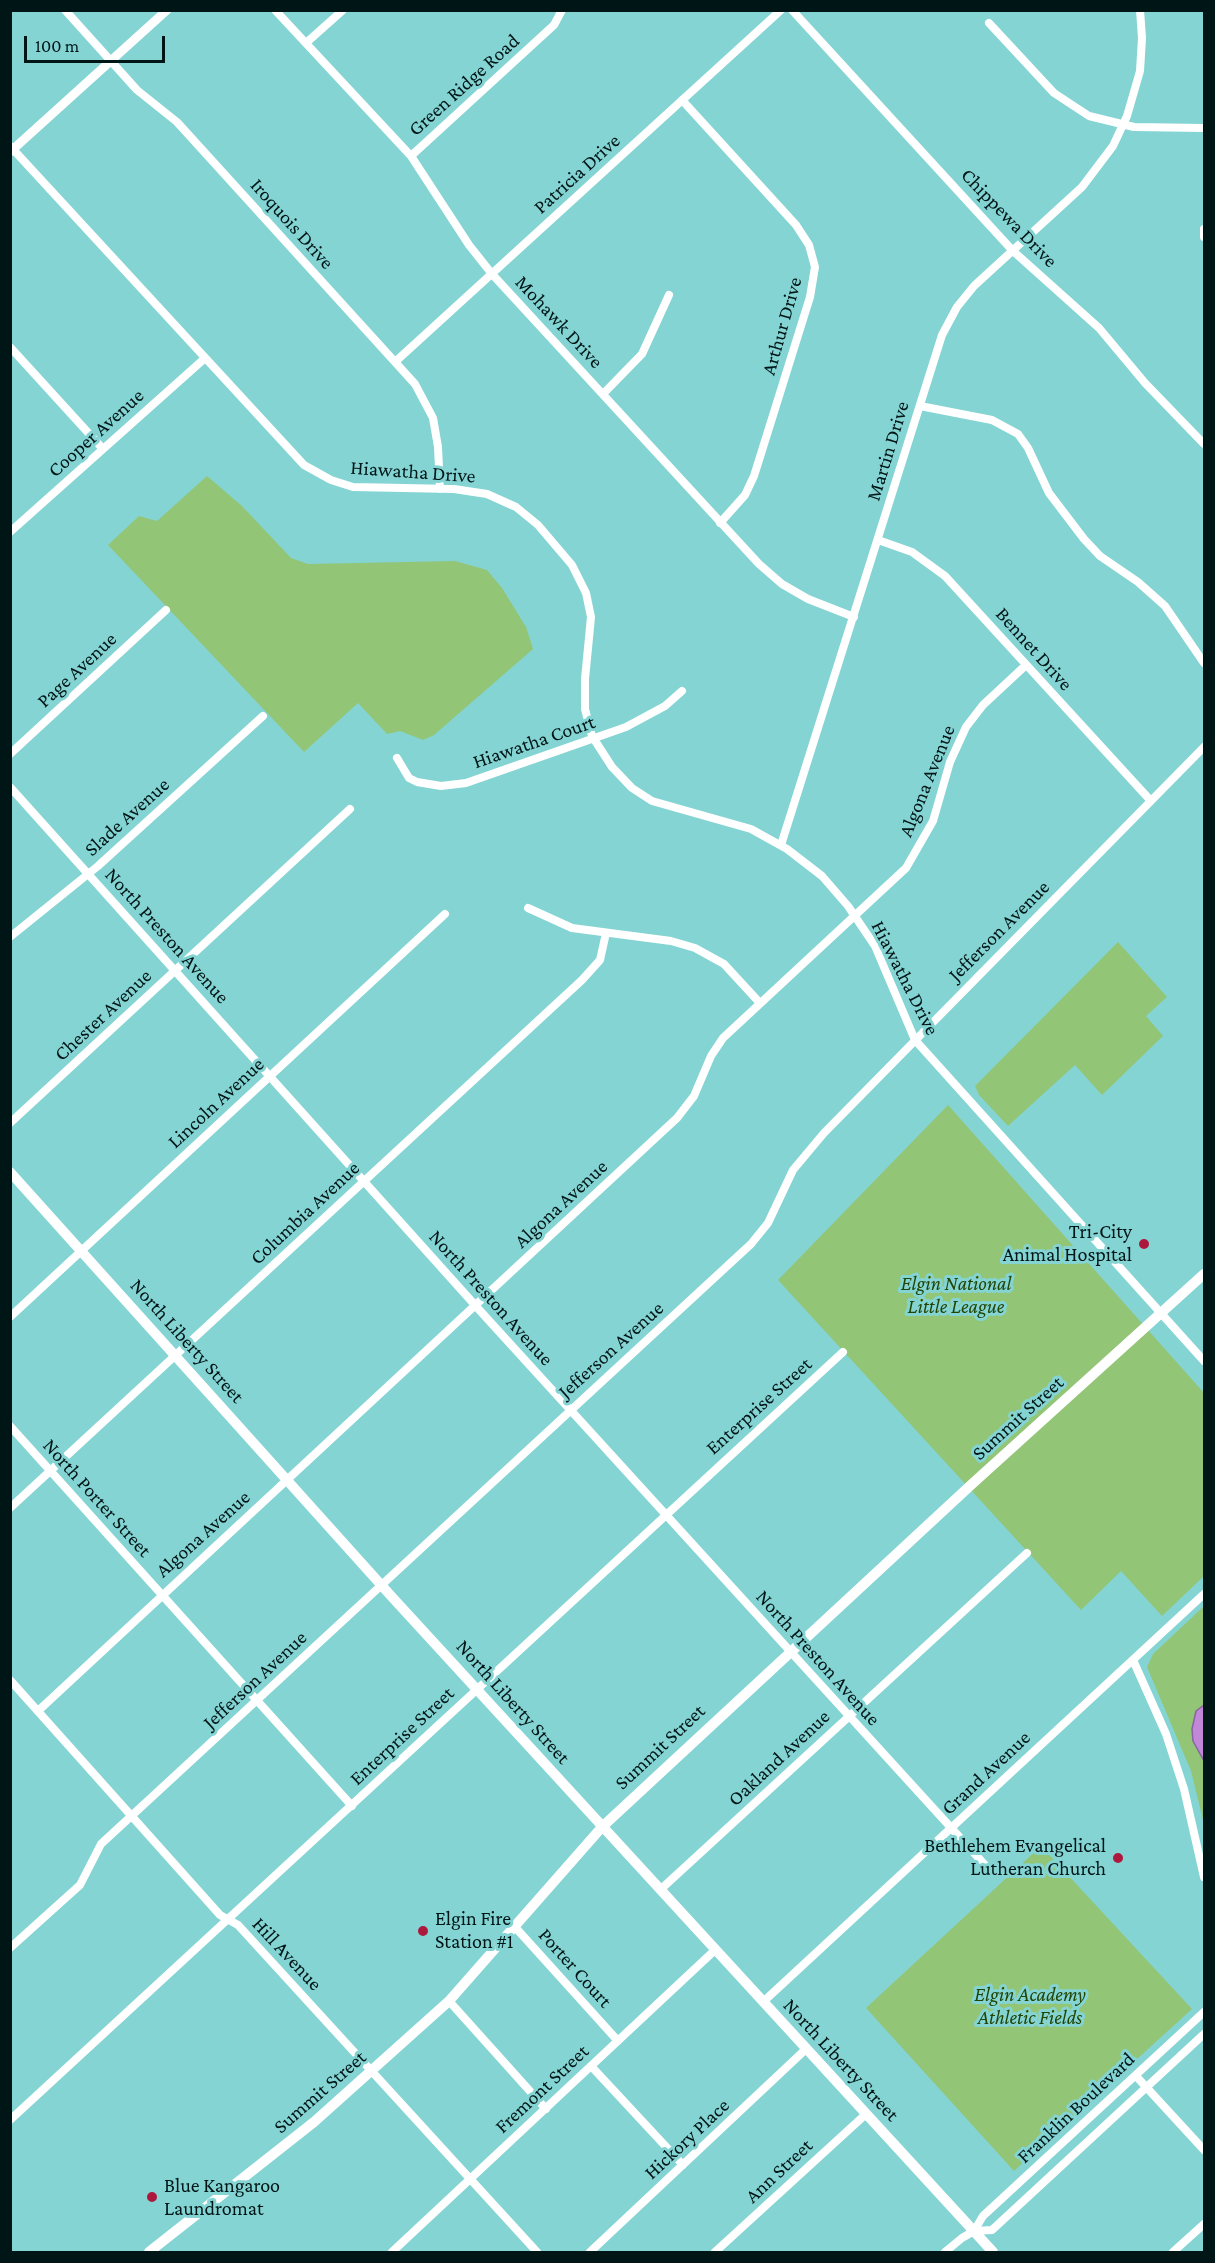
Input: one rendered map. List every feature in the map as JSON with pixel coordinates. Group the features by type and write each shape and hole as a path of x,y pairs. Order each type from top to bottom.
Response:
{"main road":[{"name":"North Liberty Street","path":"10,1172 381,1585 993,2253"},
{"name":"Summit Street","path":"148,2253 284,2146 373,2071 449,2001 602,1827 790,1651 1204,1274"}],"street":[{"name":"Iroquois Drive","path":"65,10 137,90 177,123 415,384 433,418 438,447 440,489"},
{"path":"12,149 167,10"},
{"name":"Mohawk Drive","path":"275,10 411,156 469,245 492,274 720,523 764,569 782,584 808,600 854,617"},
{"path":"306,43 343,10"},
{"name":"Green Ridge Road","path":"411,156 554,25 562,10"},
{"name":"Patricia Drive","path":"395,362 781,10"},
{"name":"Chippewa Drive","path":"792,10 1012,251 1099,328 1145,383 1204,444"},
{"name":"Martin Drive","path":"782,845 948,322 974,286 1082,187 1113,146 1123,125 1140,71 1142,38 1140,10"},
{"path":"989,22 1063,100 1089,116 1123,125 1204,128"},
{"name":"Arthur Drive","path":"682,100 796,225 812,252 815,267 810,297 754,476 745,495 720,523"},
{"name":"Hiawatha Drive","path":"12,149 294,456 321,475 339,483 365,488 480,492 513,506 538,525 572,565 585,589 591,617 584,694 587,720 594,738 618,774 646,798 670,808 741,825 782,845 822,876 854,915 878,953 915,1040 1204,1361"},
{"path":"1204,229 1204,237"},
{"path":"603,394 642,354 669,295"},
{"path":"10,347 103,448"},
{"name":"Cooper Avenue","path":"10,532 204,359"},
{"path":"920,406 992,420 1018,434 1028,448 1052,498 1084,539 1100,556 1160,601 1184,629 1204,663"},
{"name":"Bennet Drive","path":"878,540 912,552 938,569 1151,801"},
{"name":"Page Avenue","path":"10,754 166,610"},
{"name":"Algona Avenue","path":"38,1711 677,1118 694,1096 718,1044 759,1002 900,874 915,855 935,818 950,762 966,727 983,705 1026,665"},
{"name":"Hiawatha Court","path":"396,759 413,781 445,786 470,782 644,719 682,691"},
{"name":"Slade Avenue","path":"10,937 89,874 263,716"},
{"name":"Jefferson Avenue","path":"10,1948 80,1885 98,1847 759,1236 801,1158 1204,747"},
{"name":"North Preston Avenue","path":"10,787 475,1305 985,1865"},
{"name":"Chester Avenue","path":"10,1123 350,809"},
{"path":"528,908 568,927 679,942 700,950 724,964 759,1002"},
{"name":"Lincoln Avenue","path":"10,1317 445,914"},
{"name":"Columbia Avenue","path":"10,1508 584,978 600,960 606,933"},
{"name":"Enterprise Street","path":"10,2120 843,1352"},
{"name":"North Porter Street","path":"10,1426 352,1806"},
{"name":"Oakland Avenue","path":"660,1890 1027,1553"},
{"name":"Grand Avenue","path":"763,2002 1204,1594"},
{"path":"1133,1660 1166,1734 1184,1789 1204,1877"},
{"name":"Hill Avenue","path":"10,1680 220,1915 238,1925 537,2253"},
{"name":"Porter Court","path":"515,1927 618,2041"},
{"name":"Fremont Street","path":"392,2253 715,1950"},
{"path":"449,2001 546,2109"},
{"name":"Franklin Boulevard","path":"974,2231 983,2216 1204,2012"},
{"name":"Franklin Boulevard","path":"945,2253 974,2231 992,2230 1204,2034"},
{"name":"Hickory Place","path":"590,2253 806,2049"},
{"path":"591,2066 683,2165"},
{"path":"1136,2076 1204,2150"},
{"name":"Ann Street","path":"715,2253 866,2114"},
{"path":"1173,2253 1204,2224"}],"green space":[{"path":"207,476 242,506 291,558 308,564 455,561 487,570 502,588 526,627 533,649 434,735 423,740 400,731 387,734 358,703 304,752 108,545 139,516 157,521"},
{"path":"1118,942 1167,997 1146,1016 1163,1036 1102,1095 1075,1065 1008,1126 979,1095 975,1086"},
{"name":"Elgin National Little League","path":"948,1105 1204,1393 1204,1576 1162,1616 1121,1571 1081,1610 778,1280"},
{"path":"1204,1606 1204,1824 1191,1771 1147,1667 1153,1654"},
{"name":"Elgin Academy Athletic Fields","path":"1041,1846 1192,2009 1014,2171 866,2008"}],"shaded area":[{"path":"1204,1705 1204,1761 1193,1741 1192,1729 1196,1711"}],"place":[{"name":"Tri-City Animal Hospital","path":"1144,1244"},
{"name":"Bethlehem Evangelical Lutheran Church","path":"1118,1858"},
{"name":"Elgin Fire Station #1","path":"423,1931"},
{"name":"Blue Kangaroo Laundromat","path":"152,2197"}]}
